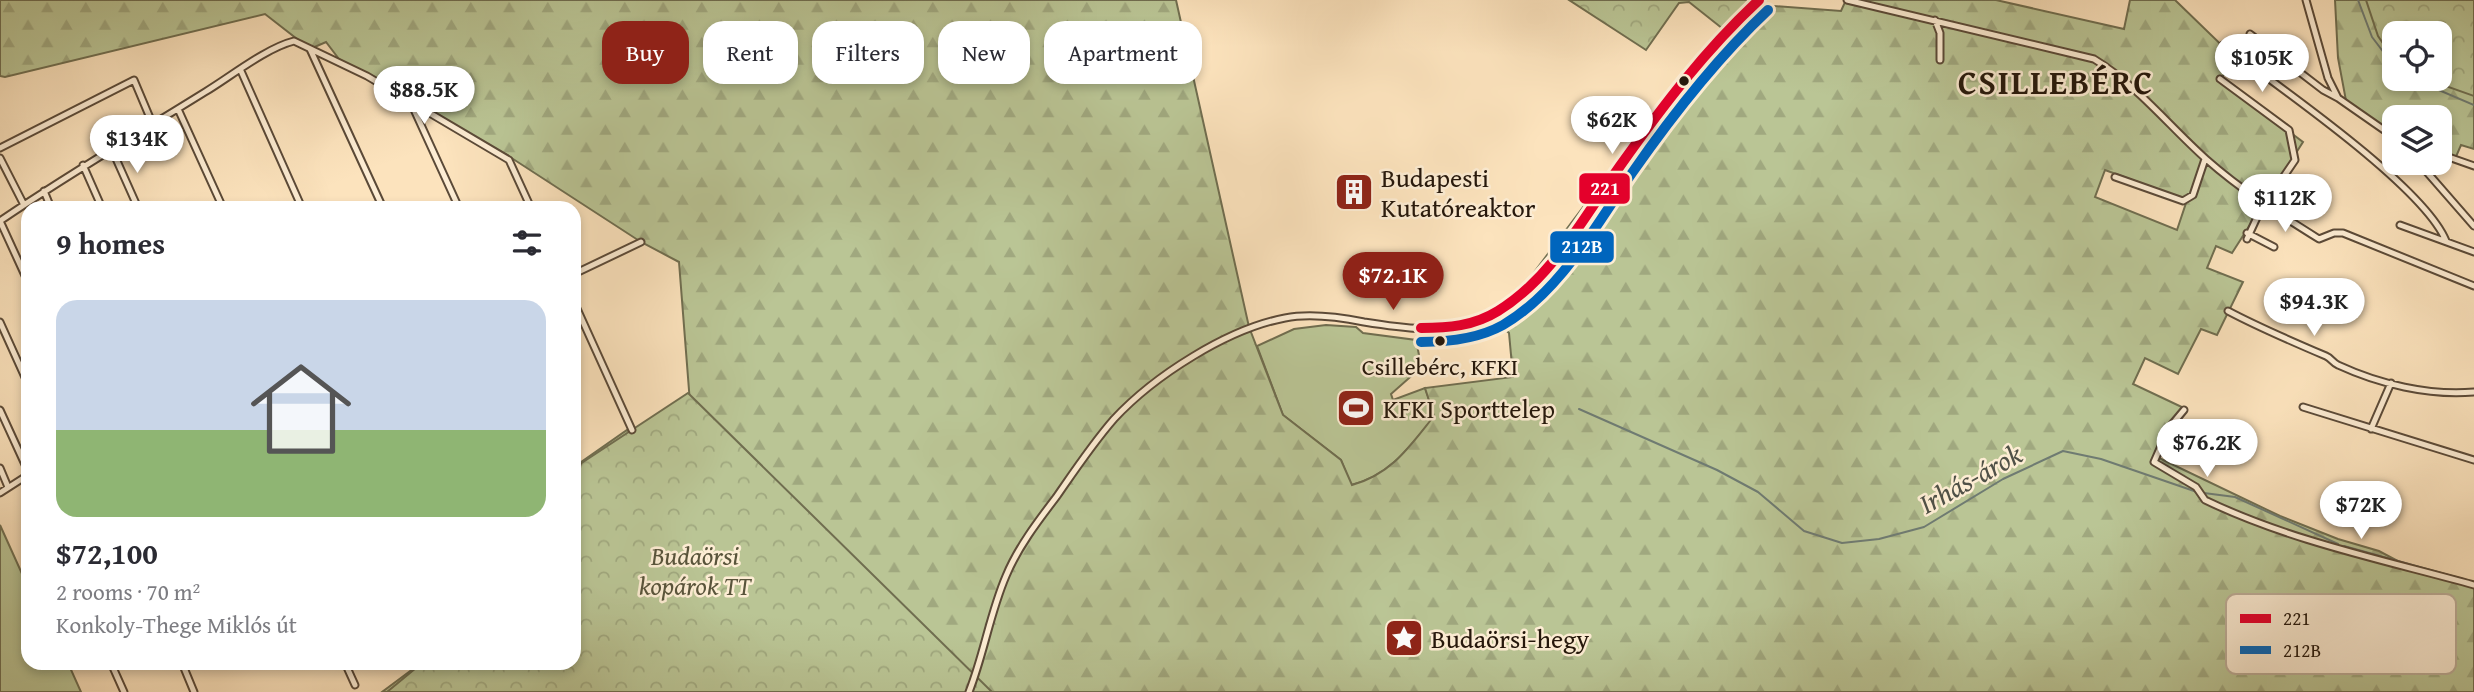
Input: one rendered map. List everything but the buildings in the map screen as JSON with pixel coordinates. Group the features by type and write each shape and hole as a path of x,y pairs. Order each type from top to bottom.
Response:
{"street":[{"path":"969,692 999,594 1013,560 1093,445 1114,419 1140,395 1222,341 1286,317 1341,318 1449,330 1504,308 1528,289 1552,261 1703,55 1759,0"},
{"path":"1847,0 2094,59 2130,85 2205,159 2264,205 2319,239 2334,233 2343,233 2474,286"},
{"path":"2306,0 2328,78 2338,98"},
{"path":"1935,20 1940,30 1940,60"},
{"path":"1940,30 1947,23"},
{"path":"2250,34 2323,90 2382,129"},
{"path":"30,201 83,165 113,152 178,109 290,42 302,43 347,65 509,160 528,201"},
{"path":"2223,45 2369,157 2422,209 2446,242"},
{"path":"310,49 380,201"},
{"path":"240,71 299,201"},
{"path":"2220,79 2288,130 2295,160 2264,205 2247,236 2274,247"},
{"path":"0,148 134,80 153,125"},
{"path":"411,103 456,201"},
{"path":"178,109 220,201"},
{"path":"113,152 135,201"},
{"path":"0,158 22,201"},
{"path":"2452,158 2474,166"},
{"path":"2115,177 2183,201 2193,195 2205,159"},
{"path":"83,165 99,201"},
{"path":"2429,175 2474,226"},
{"path":"44,191 48,201"},
{"path":"21,207 0,221 21,267"},
{"path":"2400,225 2474,252"},
{"path":"581,271 641,242"},
{"path":"2228,312 2296,345 2329,357 2338,365 2391,383 2437,392 2474,391"},
{"path":"581,317 632,429"},
{"path":"0,322 21,368"},
{"path":"2371,429 2391,383"},
{"path":"2303,407 2474,460"},
{"path":"0,410 21,461"},
{"path":"2184,410 2171,425 2155,456 2158,467 2196,487 2205,500 2317,543 2474,585"},
{"path":"0,468 8,487"},
{"path":"0,493 21,479"},
{"path":"114,670 124,692"},
{"path":"185,670 194,692"},
{"path":"348,670 355,685"}],"green space":[{"path":"0,0 1176,0 1181,21 1044,21 1044,84 1195,84 1249,327 1283,415 1341,460 1352,485 1389,467 1434,416 1425,388 1513,377 1509,333 1485,312 1497,306 1529,279 1700,52 1748,4 1841,11 1846,0 1996,0 2124,29 2130,0 2175,0 2236,59 2220,80 2303,142 2232,253 2216,246 2207,268 2243,282 2217,335 2201,329 2178,374 2145,358 2133,384 2186,409 2159,458 2280,516 2338,539 2379,551 2407,566 2474,585 2474,692 382,692 412,670 581,670 581,462 627,430 635,434 690,403 679,262 641,242 510,157 339,59 326,42 310,49 265,14 5,77 0,76","holes":["2105,170 2187,200 2177,230 2095,197"]},
{"path":"1569,0 1753,0 1723,29 1689,2 1679,3 1646,50"},
{"path":"2335,0 2474,0 2474,149 2461,145 2455,159 2452,158 2452,105 2382,105 2382,129 2347,106 2338,58"},
{"path":"2366,0 2474,0 2474,96 2452,88 2452,21 2382,21 2382,42"},
{"name":"KFKI Sporttelep","path":"1326,325 1356,327 1363,333 1416,340 1419,355 1417,371 1391,394 1393,400 1425,388 1435,416 1389,467 1351,485 1341,460 1283,415 1257,346 1294,329"},
{"name":"Budaörsi kopárok TT","path":"688,393 992,692 387,692 414,670 581,670 581,463"},
{"path":"0,525 21,572 21,670 71,670 81,692 0,692"}],"waterway":[{"path":"2358,0 2372,37 2382,50"},
{"path":"2441,91 2474,105"},
{"name":"Irhás-árok","path":"1579,409 1717,470 1758,492 1804,531 1842,543 1879,539 1924,527 2003,479 2063,451 2101,459 2197,492"},
{"name":"Irhás-árok","path":"2204,493 2235,497 2338,544"},
{"name":"Irhás-árok","path":"2344,546 2474,582"}],"transit line":[{"name":"221","path":"1421,328 1451,327 1480,320 1498,311 1535,282 1566,245 1668,101 1720,39 1759,0"},
{"name":"212B","path":"1421,342 1463,339 1484,334 1524,311 1542,294 1575,256 1679,108 1768,10"}],"place":[{"name":"Budapesti Kutatóreaktor","path":"1354,192"},
{"name":"Csillebérc, KFKI","path":"1440,341"},
{"name":"KFKI Sporttelep","path":"1356,408"},
{"name":"Budaörsi-hegy","path":"1404,638"}],"district":[{"name":"CSILLEBÉRC","path":"2056,82"}]}
